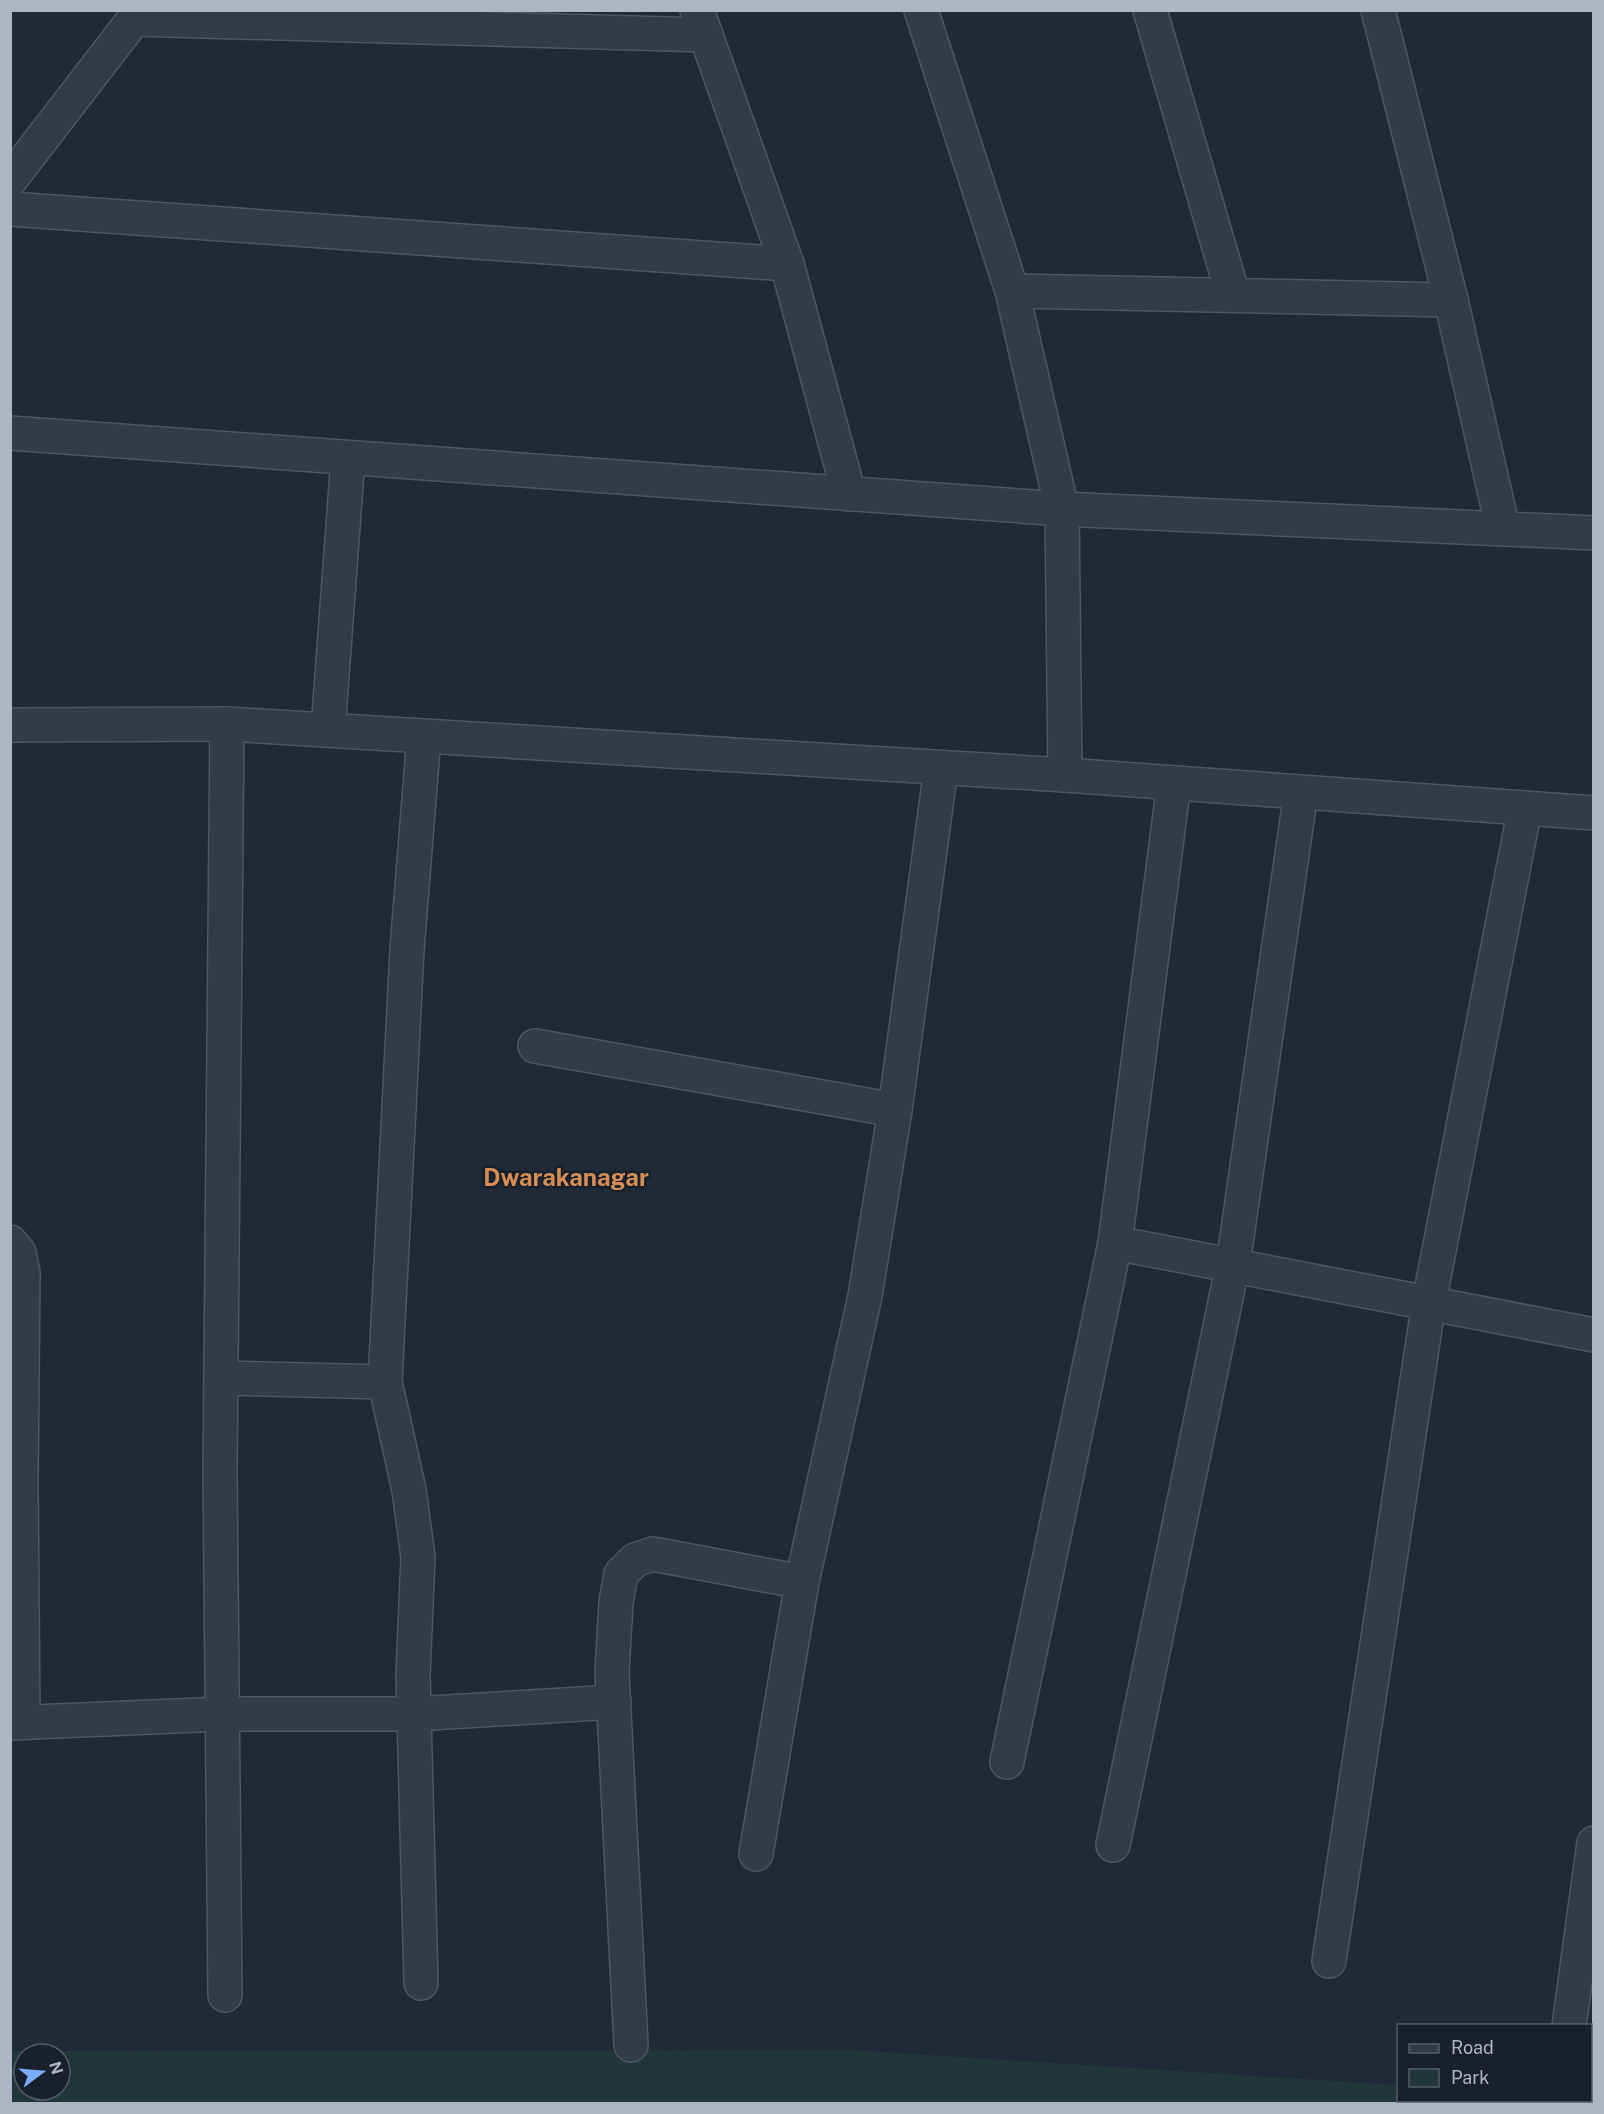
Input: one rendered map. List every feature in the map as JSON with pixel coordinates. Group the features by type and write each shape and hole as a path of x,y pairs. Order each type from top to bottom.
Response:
{"street":[{"path":"921,10 1012,291 1062,510 1065,775"},
{"path":"1150,10 1233,295"},
{"path":"1378,10 1451,300 1503,529"},
{"path":"10,180 138,15 701,23 787,264 849,494"},
{"path":"10,208 787,264"},
{"path":"1012,291 1451,300"},
{"path":"10,433 1062,510 1593,533"},
{"path":"328,730 348,458"},
{"path":"225,1995 221,1378 227,724"},
{"path":"10,725 227,724 1065,775 1593,813"},
{"path":"421,1983 413,1675 418,1557 409,1490 385,1382 407,950 424,736"},
{"path":"756,1854 802,1582 865,1296 895,1110 941,768"},
{"path":"1007,1762 1115,1243 1174,783"},
{"path":"1113,1845 1233,1264 1301,792"},
{"path":"1329,1961 1429,1302 1525,808"},
{"path":"535,1046 895,1110"},
{"path":"10,1242 19,1253 23,1273 17,1722 222,1714 414,1714 614,1702"},
{"path":"1115,1243 1593,1335"},
{"path":"221,1378 385,1382"},
{"path":"631,2045 614,1702 616,1602 621,1574 635,1560 653,1554 679,1557 802,1582"},
{"path":"1569,2024 1593,1843"}],"green space":[{"path":"852,2050 1397,2085 1397,2102 1500,2103 11,2104 10,2051 12,2051 12,2102 72,2102 72,2051"}],"district":[{"name":"Dwarakanagar","path":"566,1177"}]}
